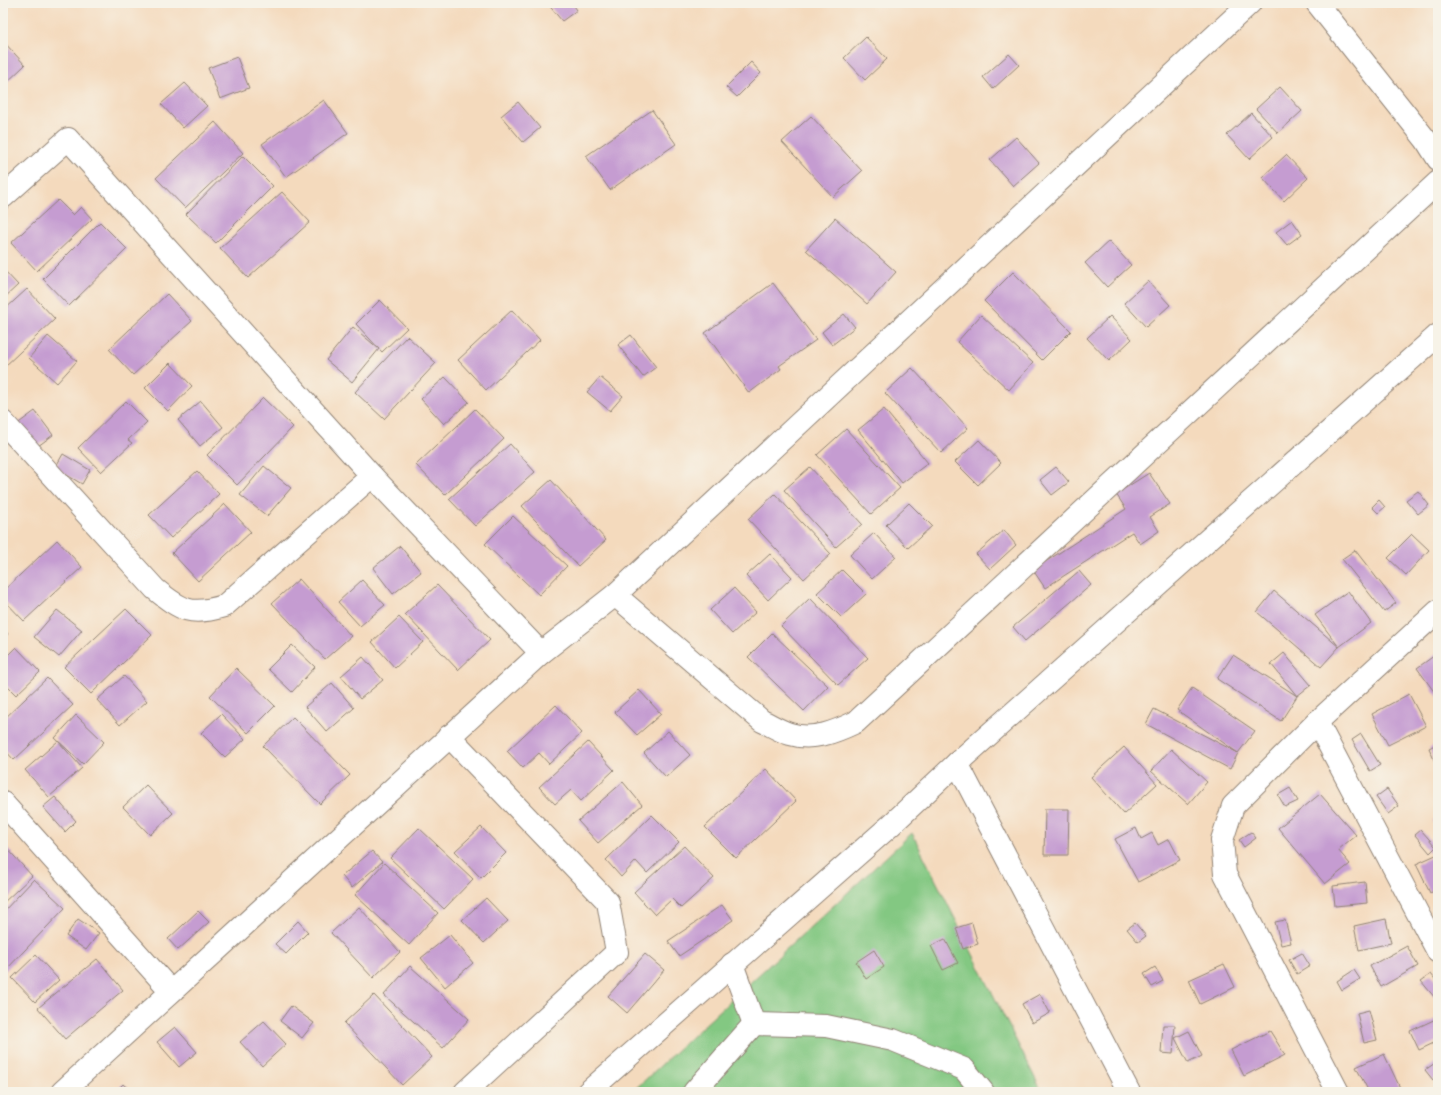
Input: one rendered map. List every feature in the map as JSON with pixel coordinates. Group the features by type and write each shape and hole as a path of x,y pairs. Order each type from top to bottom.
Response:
{"street":[{"path":"62,1092 541,653 615,595 1250,3"},
{"path":"1317,3 1426,140 1438,159"},
{"path":"3,197 68,139 372,476 541,653"},
{"path":"615,595 762,721 790,735 814,737 834,733 856,722 1438,182"},
{"path":"588,1092 891,825 957,763 1438,335"},
{"path":"3,422 155,589 169,601 189,611 206,611 224,606 372,476"},
{"path":"1338,1092 1224,874 1222,840 1233,806 1317,722 1438,611"},
{"path":"1317,722 1438,952"},
{"path":"449,736 608,902 617,952 465,1092"},
{"path":"957,763 1129,1092"},
{"path":"3,803 171,992"},
{"path":"732,964 754,1024"},
{"path":"694,1092 754,1024"},
{"path":"754,1024 826,1026 893,1040 964,1069 983,1092"}],"green space":[{"path":"912,833 1042,1092 632,1092"}],"building":[{"path":"547,3 572,3 577,10 562,21"},
{"path":"866,37 887,59 865,80 844,58"},
{"path":"3,41 25,65 3,86"},
{"path":"1009,54 1019,65 993,89 983,77"},
{"path":"237,57 249,88 220,99 208,68"},
{"path":"751,62 761,73 737,97 726,87"},
{"path":"185,83 207,106 183,128 161,104"},
{"path":"1280,87 1302,111 1278,133 1256,109"},
{"path":"324,100 348,133 286,177 262,144"},
{"path":"518,102 540,128 523,142 501,116"},
{"path":"652,110 676,144 610,190 586,156"},
{"path":"1251,113 1273,137 1249,159 1227,135"},
{"path":"811,116 862,171 833,197 782,142"},
{"path":"215,122 243,153 185,208 156,178"},
{"path":"1016,137 1039,163 1013,186 990,160"},
{"path":"1286,155 1308,178 1284,201 1262,177"},
{"path":"243,156 273,186 216,243 186,214"},
{"path":"282,192 310,222 248,278 220,248"},
{"path":"58,200 73,215 81,207 92,219 37,271 11,243"},
{"path":"835,218 896,272 867,304 806,250"},
{"path":"1292,220 1302,234 1287,245 1276,232"},
{"path":"100,222 127,249 69,306 43,279"},
{"path":"1109,241 1131,265 1107,287 1085,263"},
{"path":"3,269 18,285 3,299"},
{"path":"1013,272 1071,331 1042,360 984,301"},
{"path":"1148,281 1170,305 1146,327 1124,303"},
{"path":"773,283 816,340 779,366 781,369 749,393 705,333"},
{"path":"27,289 55,319 3,368 3,311"},
{"path":"167,294 192,321 133,375 109,349"},
{"path":"380,300 407,328 382,352 356,324"},
{"path":"512,310 540,340 486,390 458,360"},
{"path":"844,314 855,327 832,345 822,332"},
{"path":"981,315 1033,363 1009,390 957,342"},
{"path":"1110,316 1132,339 1109,361 1087,338"},
{"path":"353,327 379,349 352,382 326,360"},
{"path":"631,335 656,367 643,377 618,345"},
{"path":"48,336 77,361 57,383 29,358"},
{"path":"407,336 436,363 384,419 355,392"},
{"path":"170,363 192,386 168,411 145,388"},
{"path":"912,368 968,428 941,453 885,393"},
{"path":"445,377 469,402 444,424 421,399"},
{"path":"600,377 623,396 610,411 587,392"},
{"path":"263,398 293,427 237,485 207,455"},
{"path":"126,401 147,422 128,440 132,443 101,472 78,448"},
{"path":"201,401 223,427 200,446 178,420"},
{"path":"475,409 504,439 445,495 416,465"},
{"path":"884,409 928,463 902,483 858,430"},
{"path":"35,411 53,435 34,449 16,425"},
{"path":"846,429 900,488 871,514 817,455"},
{"path":"979,440 1001,463 978,485 955,462"},
{"path":"510,444 535,472 475,526 449,499"},
{"path":"63,454 90,470 82,484 55,468"},
{"path":"264,466 291,488 267,516 240,495"},
{"path":"810,467 862,524 836,547 784,490"},
{"path":"1056,467 1069,482 1052,495 1040,480"},
{"path":"197,471 219,494 171,538 149,515"},
{"path":"1149,473 1170,504 1150,517 1159,531 1140,544 1132,532 1045,588 1033,570 1126,509 1116,494"},
{"path":"551,480 606,540 578,566 522,506"},
{"path":"1418,491 1429,505 1418,514 1406,500"},
{"path":"775,494 831,554 804,579 748,519"},
{"path":"1379,500 1385,507 1378,513 1372,507"},
{"path":"909,503 932,526 908,548 886,525"},
{"path":"225,504 251,532 198,581 172,553"},
{"path":"513,516 567,566 539,595 485,544"},
{"path":"1004,530 1016,545 990,569 976,554"},
{"path":"874,533 896,557 872,579 850,555"},
{"path":"1412,534 1429,550 1406,575 1388,558"},
{"path":"57,540 82,567 24,621 3,599 3,591"},
{"path":"400,546 421,572 393,594 373,568"},
{"path":"1355,550 1396,603 1384,612 1342,559"},
{"path":"770,554 792,577 768,600 746,576"},
{"path":"842,570 866,594 841,617 817,593"},
{"path":"1079,571 1091,585 1025,641 1013,627"},
{"path":"299,579 351,636 325,659 272,603"},
{"path":"362,580 385,605 360,626 338,602"},
{"path":"437,585 490,640 458,670 405,614"},
{"path":"734,588 756,612 732,634 710,610"},
{"path":"1274,591 1339,647 1321,667 1257,612"},
{"path":"1348,591 1371,623 1339,647 1315,615"},
{"path":"810,598 868,658 838,685 781,626"},
{"path":"126,609 152,635 91,694 64,667"},
{"path":"57,610 82,630 59,657 34,637"},
{"path":"399,617 423,642 395,668 372,642"},
{"path":"3,628 8,634 3,639"},
{"path":"772,633 828,686 804,711 748,657"},
{"path":"292,645 315,667 292,692 268,669"},
{"path":"16,647 40,672 16,695 3,682 3,660"},
{"path":"1284,653 1311,685 1297,696 1271,664"},
{"path":"1438,653 1438,697 1417,668"},
{"path":"1233,655 1297,696 1281,721 1217,679"},
{"path":"363,657 383,680 360,699 341,676"},
{"path":"236,668 275,706 248,733 210,696"},
{"path":"124,676 147,701 120,725 97,700"},
{"path":"47,678 73,705 14,760 3,748 3,720"},
{"path":"332,683 354,708 327,732 305,707"},
{"path":"1192,688 1255,731 1238,753 1177,710"},
{"path":"639,690 661,714 637,735 615,712"},
{"path":"1409,694 1426,726 1388,745 1372,714"},
{"path":"556,705 582,733 549,764 539,753 523,768 507,751"},
{"path":"1154,709 1238,753 1230,769 1146,724"},
{"path":"221,714 245,739 225,757 201,733"},
{"path":"76,715 104,742 83,764 55,738"},
{"path":"293,717 350,775 320,804 263,746"},
{"path":"668,731 690,755 666,777 644,753"},
{"path":"1361,734 1380,765 1370,771 1352,740"},
{"path":"58,741 82,768 49,797 25,770"},
{"path":"588,742 614,770 581,801 571,790 555,804 539,787"},
{"path":"1437,744 1438,746 1438,769 1429,748"},
{"path":"1124,747 1157,784 1124,814 1091,777"},
{"path":"1171,749 1207,782 1188,804 1151,771"},
{"path":"766,769 796,801 736,858 705,827"},
{"path":"623,782 642,805 598,843 578,821"},
{"path":"146,785 173,813 150,835 123,807"},
{"path":"1290,788 1298,801 1285,807 1278,795"},
{"path":"1387,789 1399,806 1388,814 1376,797"},
{"path":"1320,794 1356,835 1338,850 1350,864 1325,884 1278,828"},
{"path":"55,797 76,821 65,832 43,807"},
{"path":"1045,809 1069,809 1068,855 1044,855"},
{"path":"652,815 679,842 647,873 636,861 621,877 606,860"},
{"path":"1438,818 1438,834 1433,820"},
{"path":"481,827 506,853 481,878 455,851"},
{"path":"419,828 473,879 444,909 390,858"},
{"path":"1136,828 1141,839 1152,833 1158,845 1169,839 1180,860 1138,882 1115,839"},
{"path":"1421,830 1436,847 1430,853 1415,835"},
{"path":"1251,832 1256,838 1244,847 1239,840"},
{"path":"684,846 714,878 681,908 672,899 655,915 634,892"},
{"path":"6,847 32,876 3,903 3,849"},
{"path":"372,851 382,862 352,888 342,876"},
{"path":"1438,854 1438,889 1430,893 1416,864"},
{"path":"384,863 438,913 409,945 355,895"},
{"path":"34,879 65,908 5,971 3,969 3,912"},
{"path":"1365,882 1367,903 1335,906 1333,886"},
{"path":"486,898 508,921 484,943 462,920"},
{"path":"722,905 733,920 679,956 668,941"},
{"path":"359,907 400,952 373,978 331,933"},
{"path":"198,911 209,922 178,950 168,939"},
{"path":"78,919 99,933 86,950 66,936"},
{"path":"1386,919 1391,943 1359,950 1354,926"},
{"path":"1285,920 1291,943 1281,945 1275,922"},
{"path":"298,921 308,932 286,954 275,944"},
{"path":"972,923 978,944 963,949 956,928"},
{"path":"1135,923 1146,936 1138,942 1127,929"},
{"path":"450,935 473,963 445,987 421,958"},
{"path":"945,939 958,963 943,970 931,946"},
{"path":"1407,946 1418,966 1381,987 1370,966"},
{"path":"874,950 884,967 866,979 856,962"},
{"path":"1302,953 1310,966 1297,974 1289,960"},
{"path":"645,954 664,970 627,1013 608,996"},
{"path":"36,955 59,980 35,1002 12,978"},
{"path":"97,959 123,990 65,1039 38,1008"},
{"path":"1224,964 1235,987 1200,1004 1189,980"},
{"path":"410,966 469,1019 443,1048 384,995"},
{"path":"1155,967 1163,981 1152,987 1144,974"},
{"path":"1354,970 1360,979 1342,990 1337,981"},
{"path":"1431,974 1438,983 1438,996 1435,998 1421,981"},
{"path":"1040,994 1050,1013 1032,1023 1022,1004"},
{"path":"374,995 432,1057 402,1085 344,1023"},
{"path":"291,1006 314,1023 302,1038 280,1021"},
{"path":"1369,1010 1377,1040 1364,1043 1357,1013"},
{"path":"1438,1018 1438,1041 1419,1050 1410,1031"},
{"path":"264,1021 286,1044 262,1066 240,1042"},
{"path":"1163,1025 1175,1025 1173,1054 1161,1053"},
{"path":"175,1027 197,1052 179,1067 157,1042"},
{"path":"1189,1031 1202,1056 1188,1063 1175,1038"},
{"path":"1270,1031 1285,1055 1244,1076 1231,1050"},
{"path":"1384,1054 1402,1092 1369,1092 1356,1067"},
{"path":"1438,1061 1438,1076 1433,1080 1425,1070"},
{"path":"123,1084 132,1092 115,1092"}]}
